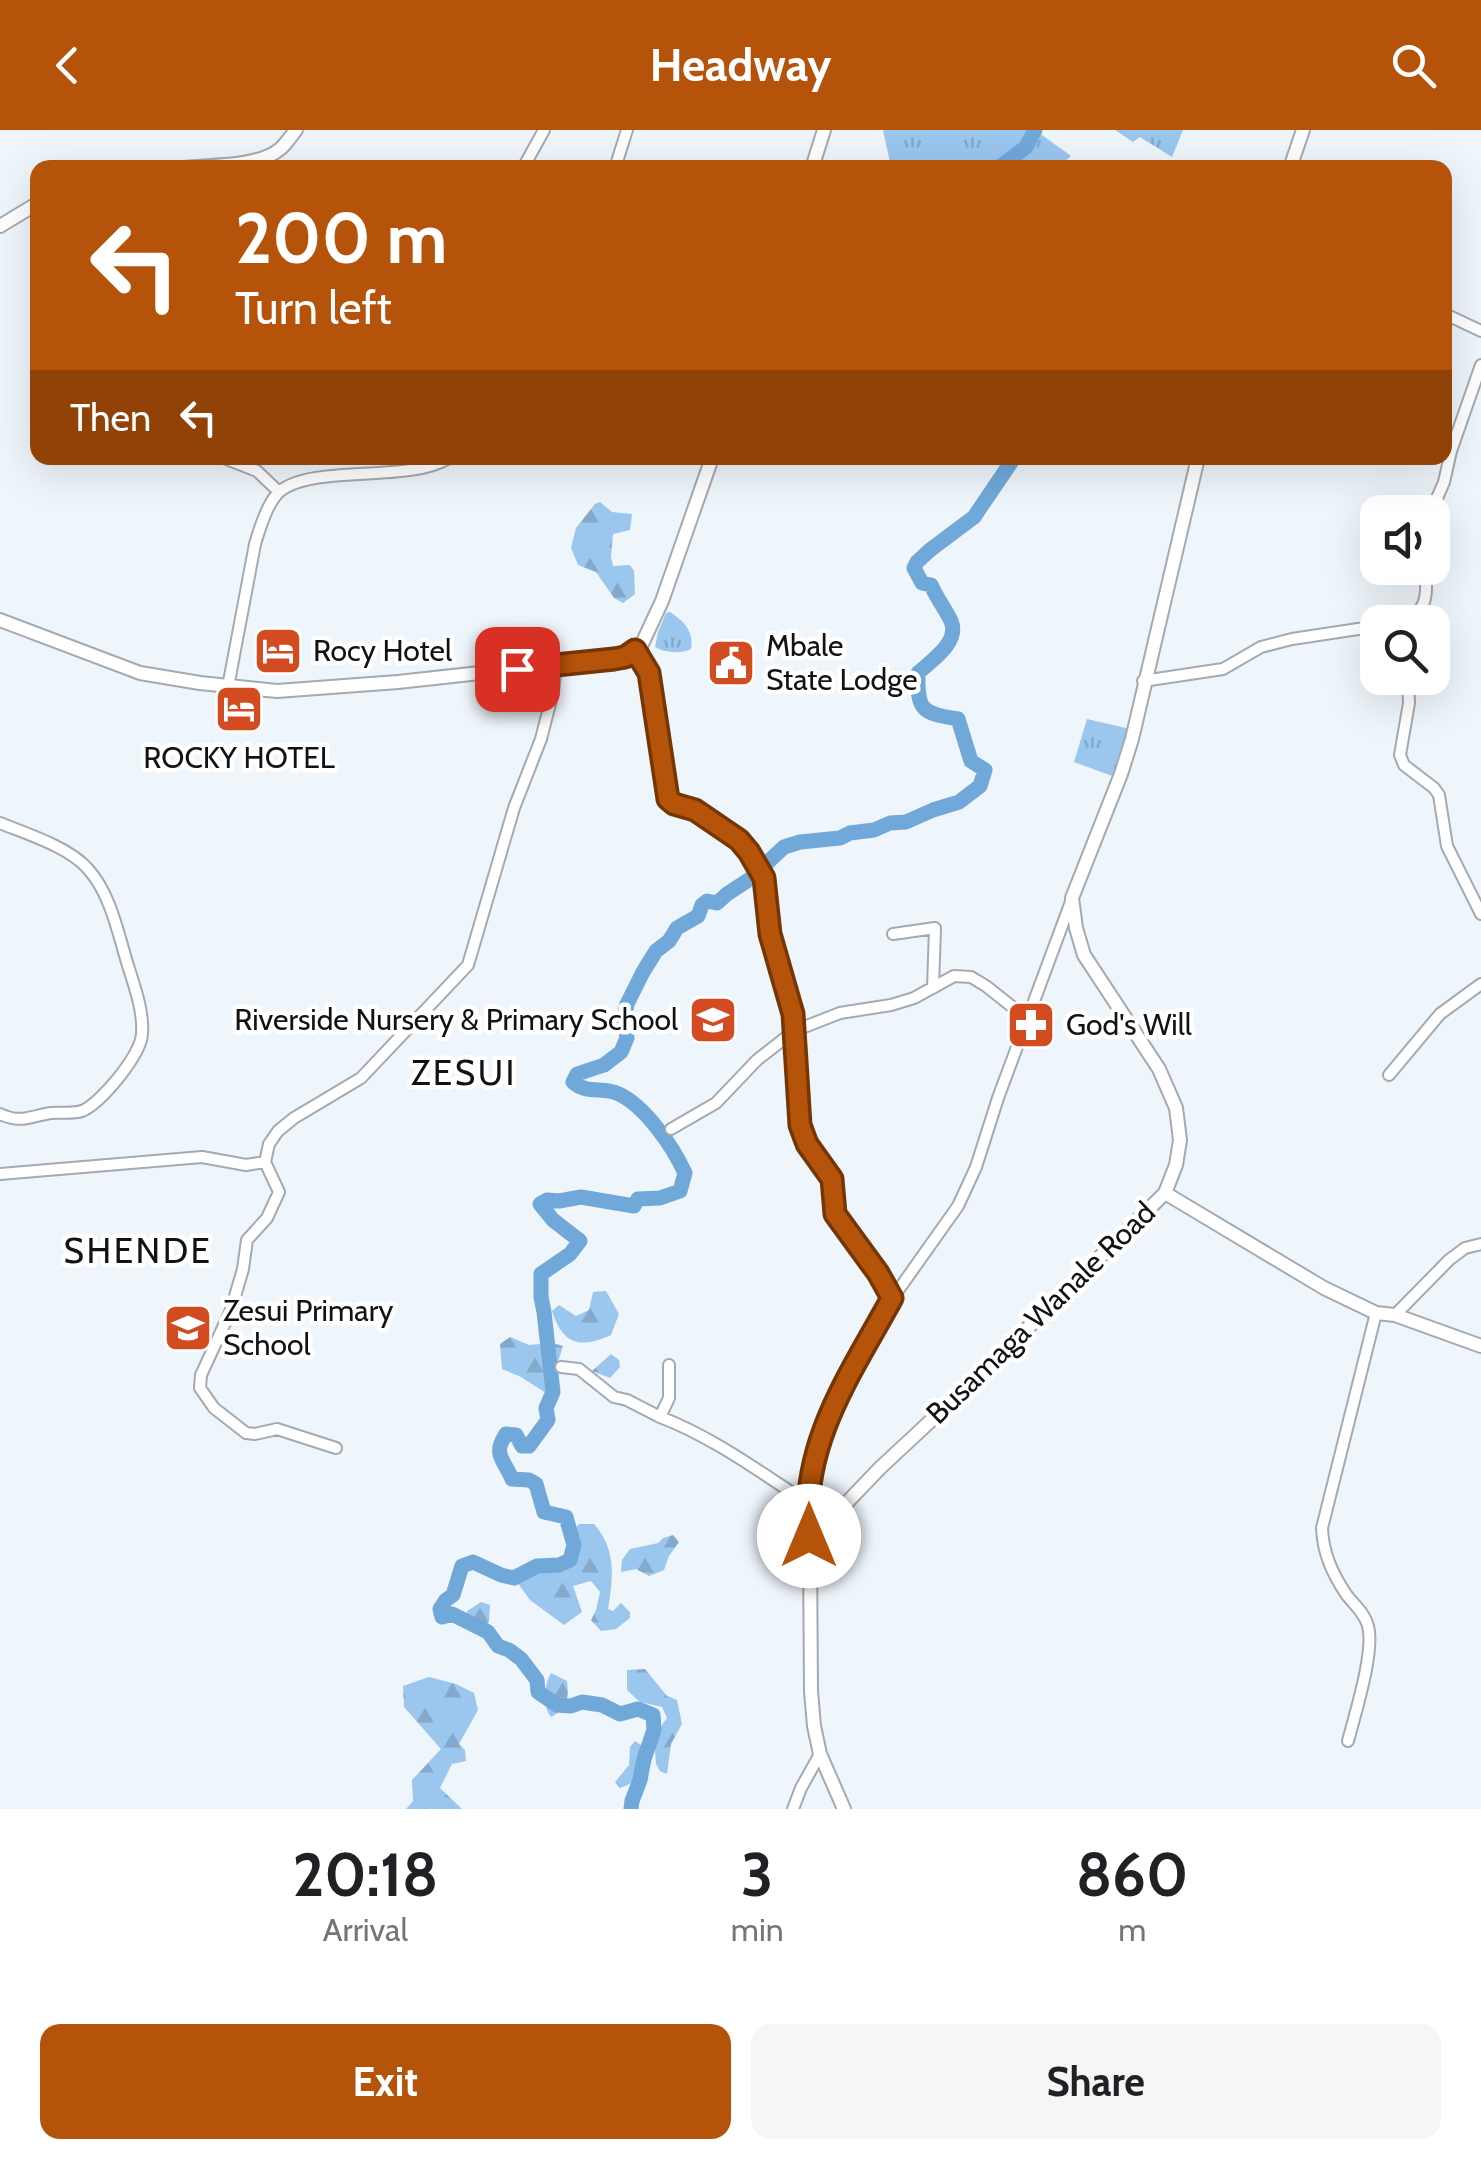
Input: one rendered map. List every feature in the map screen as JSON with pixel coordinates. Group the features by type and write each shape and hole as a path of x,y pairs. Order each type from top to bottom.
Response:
{"street":[{"path":"259,160 281,148 296,130"},
{"path":"527,160 544,130"},
{"path":"618,160 628,130"},
{"path":"815,160 824,130"},
{"path":"1293,160 1303,130"},
{"path":"0,226 30,207"},
{"path":"1452,317 1481,331"},
{"path":"1452,451 1481,366"},
{"path":"242,465 257,471 279,492"},
{"path":"228,687 255,544 279,492 310,479 434,465"},
{"path":"0,620 140,673 228,687 292,691 556,666 630,654 648,635 710,465"},
{"path":"844,1809 820,1754 811,1691 811,1470 835,1403 892,1298 958,1206 976,1167 998,1098 1121,774 1196,465"},
{"path":"1438,495 1448,465"},
{"path":"1144,682 1223,669 1260,648 1360,629"},
{"path":"630,654 649,673 668,799 695,810 734,835 744,844 764,878 770,934 790,999 803,1134 832,1179 835,1214 892,1298"},
{"path":"336,1448 277,1429 246,1434 214,1408 200,1388 201,1376 231,1310 247,1240 267,1218 278,1192 265,1162 269,1144 294,1118 361,1078 468,966 514,808 541,740 556,666"},
{"path":"1409,695 1400,755 1404,765 1439,794 1447,846 1481,914"},
{"path":"0,823 69,854 98,881 114,920 141,1016 142,1034 140,1046 122,1074 82,1110 16,1120 0,1114"},
{"name":"Busamaga Wanale Road","path":"810,1549 835,1515 880,1468 1164,1194 1176,1165 1180,1140 1176,1108 1159,1069 1084,955 1072,898"},
{"path":"893,934 935,928 933,988"},
{"path":"672,1129 716,1103 757,1060 794,1031 840,1013 914,998 954,976 970,977 986,986 1029,1020"},
{"path":"1389,1075 1440,1014 1481,984"},
{"path":"0,1174 202,1158 246,1165 265,1162"},
{"path":"1164,1194 1376,1314 1395,1315 1481,1346"},
{"path":"1395,1315 1449,1260 1466,1248 1481,1244"},
{"path":"1348,1741 1369,1649 1370,1628 1329,1564 1322,1528 1376,1314"},
{"path":"660,1417 669,1398 668,1364"},
{"path":"561,1367 579,1369 614,1397 711,1442 808,1503"},
{"path":"793,1809 820,1754"}],"green space":[{"path":"883,130 1035,130 1071,156 1067,160 889,160"},
{"path":"1115,130 1183,130 1172,157 1140,137 1133,142"},
{"path":"600,502 612,512 632,514 630,530 613,534 613,566 630,565 634,571 635,594 623,603 614,598 596,572 578,565 571,548 576,528"},
{"path":"670,612 687,627 691,649 673,652 655,647 666,613"},
{"path":"1087,719 1130,729 1115,777 1074,762"},
{"path":"606,1291 619,1314 611,1335 582,1343 567,1337 552,1311 559,1305 576,1316 589,1310 593,1292"},
{"path":"510,1337 529,1345 563,1346 556,1385 546,1393 502,1369 500,1344"},
{"path":"611,1354 619,1360 620,1367 610,1378 592,1371"},
{"path":"777,1497 792,1505 795,1528 769,1512 771,1499"},
{"path":"579,1524 594,1524 607,1544 612,1575 608,1609 613,1611 621,1603 630,1612 630,1618 616,1629 601,1631 591,1620 600,1592 591,1581 573,1586 582,1612 564,1625 530,1600 514,1578 537,1566 570,1560 573,1532"},
{"path":"673,1535 679,1542 664,1570 649,1576 636,1569 621,1572 622,1560 630,1549"},
{"path":"481,1602 490,1605 485,1626 469,1622 467,1611"},
{"path":"645,1669 667,1696 677,1700 682,1724 671,1744 667,1774 656,1764 654,1736 667,1718 662,1707 640,1702 627,1690 627,1670"},
{"path":"551,1673 567,1681 568,1693 564,1706 551,1717 545,1695"},
{"path":"429,1677 474,1693 478,1710 459,1744 465,1750 466,1761 452,1764 440,1788 462,1809 406,1809 413,1801 412,1780 441,1749 404,1707 403,1686"},
{"path":"635,1741 647,1749 644,1762 636,1778 620,1788 615,1782 629,1765 630,1747"}],"waterway":[{"path":"1009,160 1026,147 1035,130"},
{"path":"768,862 784,847 800,842 840,838 906,822 959,802 980,786 985,770 971,761 958,719 929,712 921,703 918,673 943,650 953,629 931,585 922,583 914,568 930,550 974,517 1009,465"},
{"path":"631,1809 654,1730 653,1715 638,1709 620,1714 602,1705 582,1702 557,1705 538,1692 537,1680 521,1659 498,1646 488,1632 452,1614 442,1617 440,1609 453,1595 462,1566 473,1562 514,1578 537,1566 570,1560 574,1545 566,1517 544,1512 536,1484 512,1479 500,1452 506,1434 516,1435 522,1446 529,1446 548,1420 546,1408 553,1392 541,1274 570,1254 580,1241 540,1204 581,1197 634,1206 638,1199 660,1198 680,1191 685,1173 658,1129 639,1108 613,1092 584,1088 573,1082 577,1074 604,1065 621,1052 627,1038 627,1004 656,951 677,928 698,916 707,901 717,903 756,875"}],"place":[{"name":"Rocy Hotel","path":"278,651"},
{"name":"Mbale State Lodge","path":"731,663"},
{"name":"ROCKY HOTEL","path":"239,709"},
{"name":"Riverside Nursery & Primary School","path":"713,1020"},
{"name":"God's Will","path":"1031,1025"},
{"name":"Zesui Primary School","path":"188,1328"}],"district":[{"name":"ZESUI","path":"464,1073"},
{"name":"SHENDE","path":"138,1251"}],"route":[{"path":"517,669 614,659 635,650 649,673 668,799 695,810 744,844 764,878 770,934 793,1014 800,1125 807,1144 832,1179 835,1214 892,1298 820,1437 809,1484 809,1536"}]}
